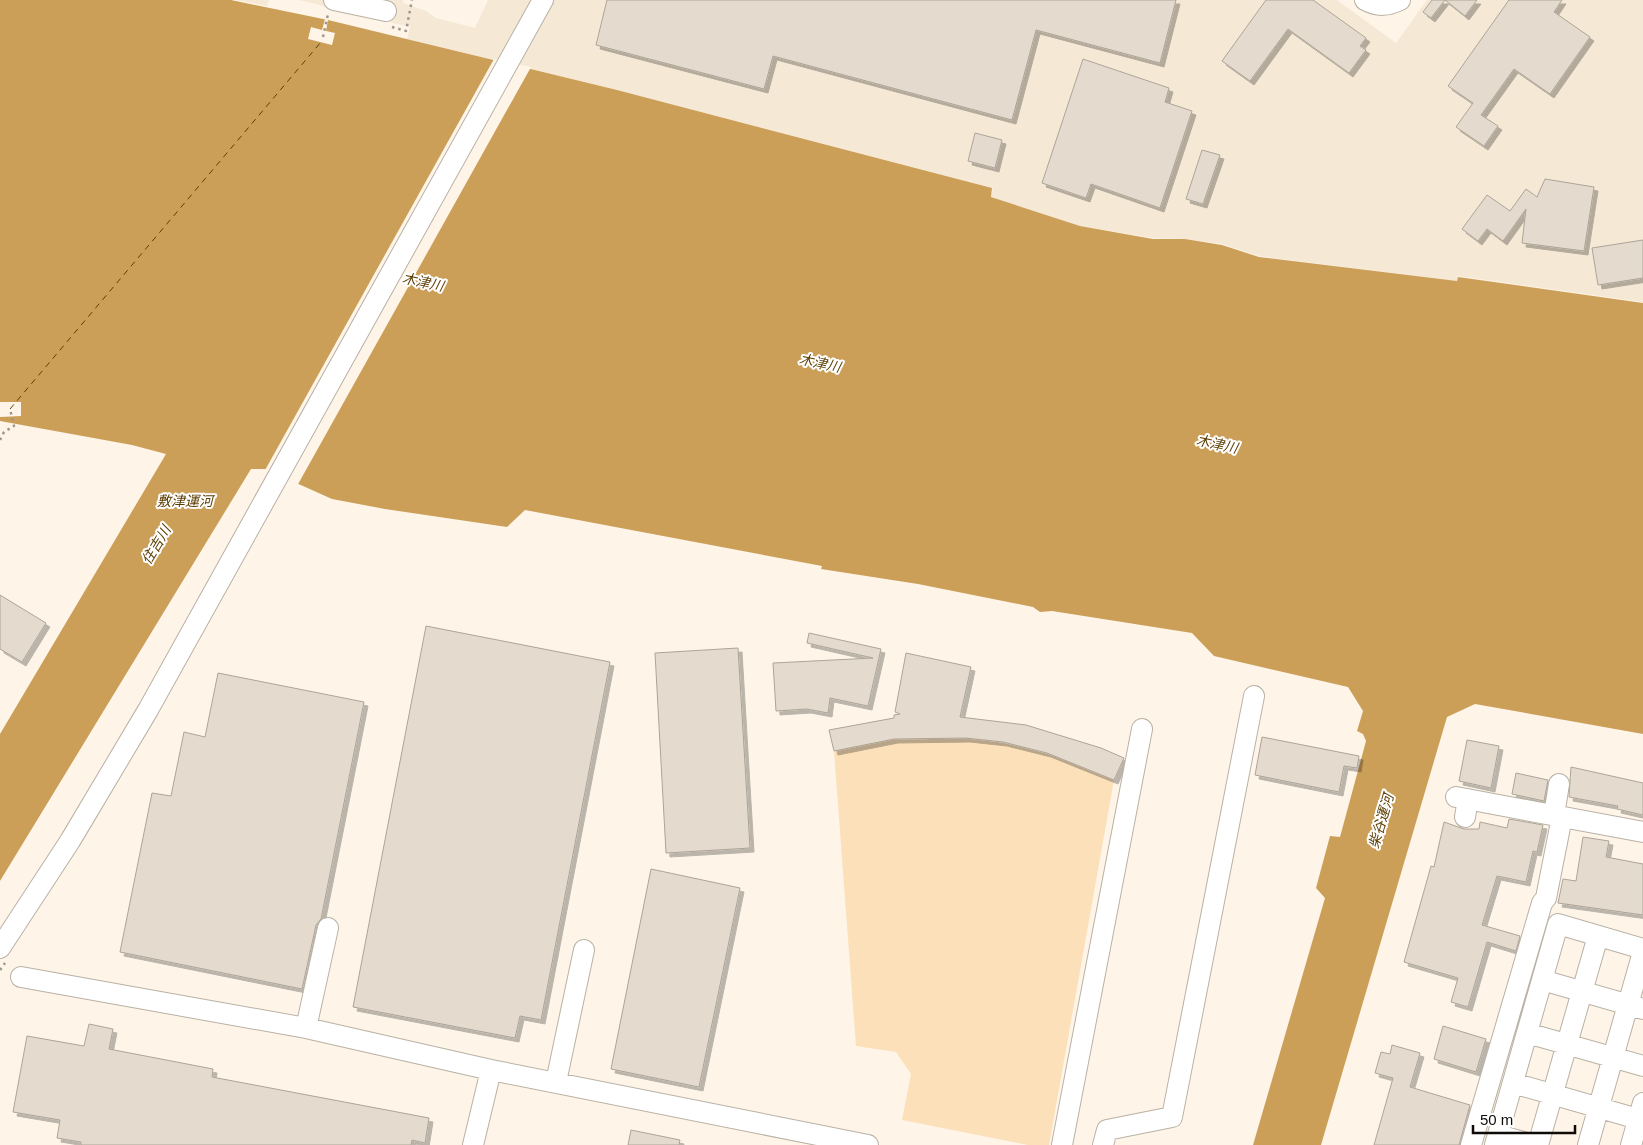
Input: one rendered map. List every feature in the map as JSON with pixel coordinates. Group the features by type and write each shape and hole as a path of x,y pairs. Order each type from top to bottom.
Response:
{"street":[{"path":"334,0 386,11"},
{"path":"0,948 70,841 148,710 543,0"},
{"path":"1365,0 1378,5 1390,5 1400,0"},
{"path":"1103,1145 1107,1130 1172,1117 1254,696"},
{"path":"1062,1145 1142,729"},
{"path":"1471,1145 1542,903 1546,898 1558,816 1559,784"},
{"path":"1463,804 1558,816 1643,832"},
{"path":"1534,1145 1496,1140 1558,924 1643,950 1635,1007 1613,1057 1588,1145"},
{"path":"306,1028 328,928"},
{"path":"1538,1145 1598,936"},
{"path":"556,1082 584,950"},
{"path":"20,977 306,1028 491,1070 556,1082 831,1141 868,1145"},
{"path":"1542,980 1635,1007"},
{"path":"1527,1033 1643,1066"},
{"path":"473,1145 491,1070"},
{"path":"1513,1083 1598,1108 1641,1111 1631,1145"}],"path":[{"path":"0,440 4,432 14,426 10,409"}],"shaded area":[{"path":"236,0 269,0 267,6"},
{"path":"299,0 403,0 403,3 426,11 436,18 475,28 488,0 1337,0 1396,43 1427,0 1643,0 1643,302 1458,276 1457,281 1259,256 1222,244 1185,239 1153,238 1080,226 991,197 993,188 617,90 407,39 410,27"},
{"path":"966,738 1004,743 1042,752 1078,764 1114,780 1049,1145 1028,1145 902,1120 911,1074 896,1052 856,1046 834,751 894,739"}],"water":[{"path":"0,0 231,0 328,20 617,90 992,188 991,197 1080,226 1153,239 1185,239 1222,245 1259,257 1457,281 1458,277 1643,303 1643,734 1475,704 1447,717 1321,1145 1253,1145 1325,898 1316,888 1330,836 1340,837 1366,741 1363,734 1357,731 1363,711 1348,687 1214,656 1192,633 1052,611 1040,612 1033,607 918,584 821,569 822,566 525,510 507,527 385,509 332,499 265,469 251,469 0,881 0,734 166,454 132,445 0,421"}],"pier":[{"path":"325,19 328,20 326,31 335,33 332,45 308,39 311,27 322,30"},
{"path":"494,59 531,67 297,486 264,472"},
{"path":"0,402 21,402 21,416 0,417"}],"building":[{"path":"607,0 1176,0 1160,63 1036,30 1012,120 773,56 764,89 596,45"},
{"path":"1266,0 1313,0 1366,38 1360,46 1366,50 1349,73 1288,29 1250,81 1222,61"},
{"path":"1432,0 1445,0 1431,18 1423,12"},
{"path":"1445,0 1477,0 1465,16"},
{"path":"1509,0 1562,0 1554,12 1590,37 1550,94 1514,69 1481,115 1498,126 1484,146 1456,127 1473,103 1448,86"},
{"path":"1083,59 1169,88 1165,102 1192,111 1160,208 1091,184 1086,198 1042,183"},
{"path":"975,133 1002,140 995,168 968,161"},
{"path":"1202,150 1220,155 1203,204 1186,199"},
{"path":"1545,179 1594,187 1584,251 1522,243 1526,209 1503,241 1487,229 1478,241 1462,229 1487,195 1510,211 1526,189 1537,197"},
{"path":"1643,240 1643,278 1598,285 1592,248"},
{"path":"0,595 46,623 22,662 0,649"},
{"path":"426,626 610,662 541,1020 520,1016 515,1038 353,1007"},
{"path":"809,633 881,649 868,706 830,698 828,713 807,709 776,711 773,663 873,658 807,643"},
{"path":"738,648 750,848 666,853 655,653"},
{"path":"906,653 971,667 960,717 1026,725 1101,748 1124,758 1114,780 1047,753 1003,742 966,738 894,739 834,751 829,730 894,718 894,715 900,714 895,712"},
{"path":"218,673 364,702 321,919 316,925 302,989 120,952 152,793 171,796 184,732 205,737"},
{"path":"1262,737 1359,756 1357,768 1344,766 1339,792 1255,775"},
{"path":"1467,740 1499,746 1491,788 1459,781"},
{"path":"1571,767 1643,783 1643,815 1617,809 1618,806 1569,797"},
{"path":"1516,773 1548,780 1544,801 1512,794"},
{"path":"1509,819 1543,825 1537,852 1533,851 1526,882 1497,876 1482,925 1520,936 1516,951 1487,942 1468,1007 1451,1002 1458,978 1404,962 1431,866 1434,867 1444,822 1464,829 1479,829 1480,822 1507,828"},
{"path":"1583,837 1609,841 1606,857 1643,864 1643,915 1558,903 1563,879 1576,881"},
{"path":"651,869 740,888 699,1087 611,1069"},
{"path":"89,1024 113,1029 109,1049 213,1069 212,1077 429,1118 425,1143 412,1140 411,1145 81,1145 81,1142 57,1138 60,1120 13,1112 27,1036 84,1046"},
{"path":"1443,1026 1486,1039 1476,1072 1434,1059"},
{"path":"1392,1045 1420,1053 1410,1087 1470,1105 1459,1145 1374,1145 1393,1078 1375,1073 1381,1052 1390,1054"},
{"path":"631,1130 680,1140 679,1145 628,1145"}],"ferry route":[{"path":"10,409 321,42"}],"water label":[{"name":"木津川","path":"423,282"},
{"name":"木津川","path":"820,363"},
{"name":"木津川","path":"1217,444"},
{"name":"敷津運河","path":"185,501"},
{"name":"住吉川","path":"156,545"},
{"name":"柴谷運河","path":"1381,821"}]}
